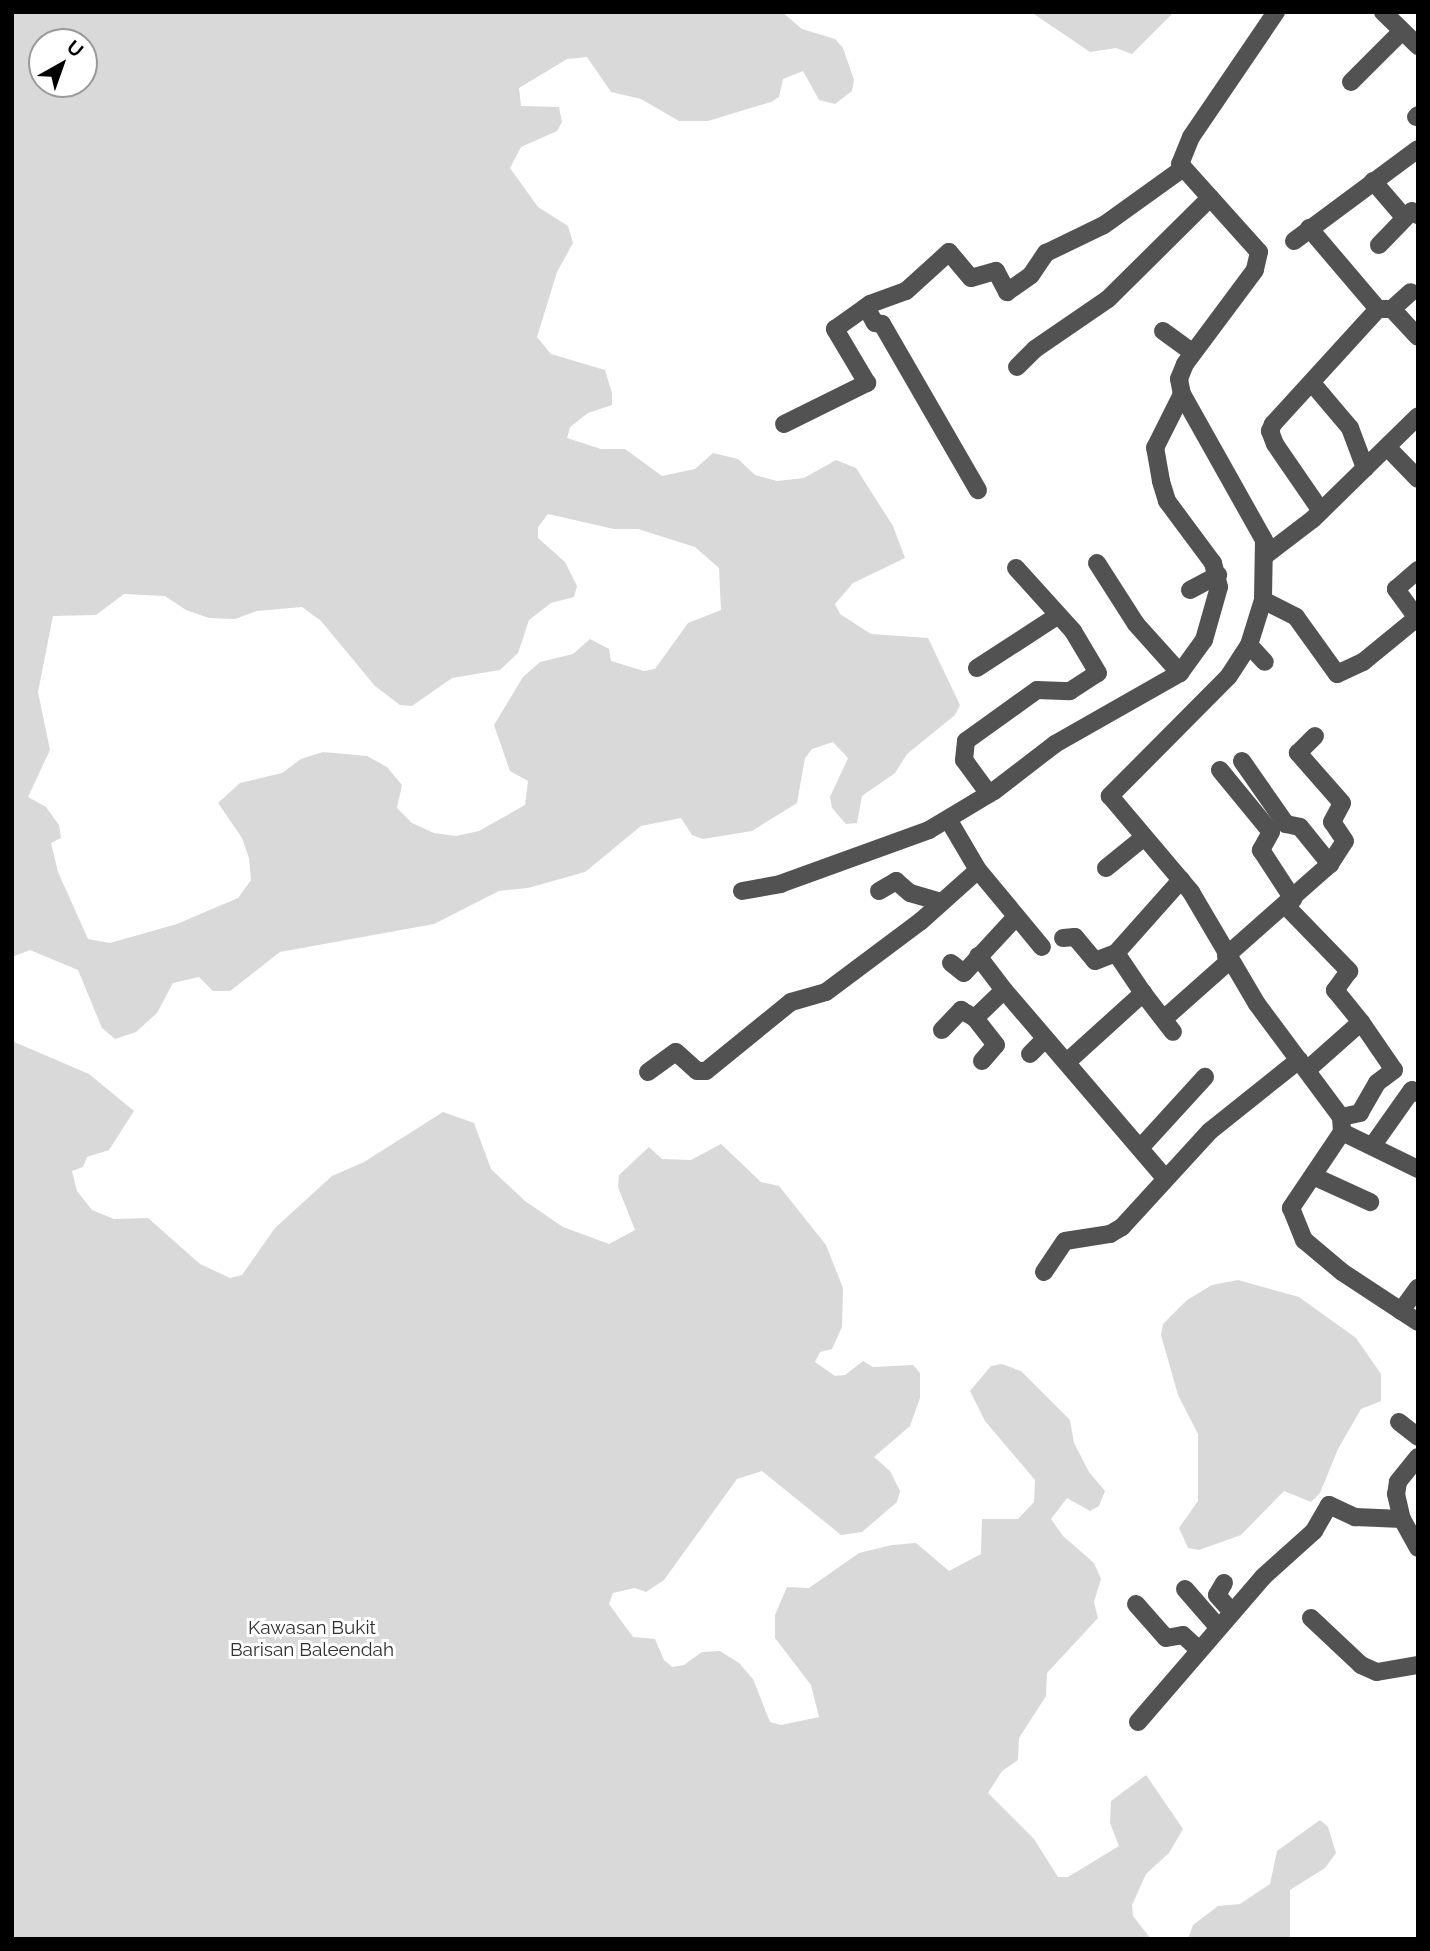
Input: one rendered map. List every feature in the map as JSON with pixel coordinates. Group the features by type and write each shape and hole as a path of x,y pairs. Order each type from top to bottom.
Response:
{"street":[{"path":"1276,12 1191,138 1181,158 1182,169 1254,243 1258,263 1194,353 1179,379 1182,394 1256,524 1268,554 1263,600 1249,645 1228,677 1110,796 1181,880 1228,959 1341,1124 1373,1145 1418,1168"},
{"path":"1383,12 1418,46"},
{"path":"1350,82 1402,32"},
{"path":"1294,241 1373,181 1414,157"},
{"path":"784,424 867,383 835,329 866,307 906,291 948,252 971,278 996,271 1007,292 1031,275 1046,253 1104,225 1182,169"},
{"path":"1373,181 1411,216 1379,245"},
{"path":"1017,367 1035,349 1108,299 1210,198"},
{"path":"1310,228 1385,309 1418,337"},
{"path":"1321,511 1270,431 1278,417 1385,309 1411,292"},
{"path":"866,307 875,323 882,324 978,490"},
{"path":"1163,331 1194,353"},
{"path":"1312,383 1350,428 1365,468"},
{"path":"742,891 780,884 867,854 948,819 989,794 1055,744 1180,673 1197,654 1211,623 1219,575 1167,501 1155,449 1182,394"},
{"path":"1268,554 1321,511 1418,416"},
{"path":"1388,448 1418,479"},
{"path":"1097,563 1136,624 1180,673"},
{"path":"989,794 964,760 966,741 1037,691 1062,693 1097,674 1081,643 1016,568"},
{"path":"1263,600 1296,617 1337,674 1363,662 1418,617 1396,589 1418,570"},
{"path":"1189,590 1219,575"},
{"path":"977,668 1057,615"},
{"path":"1249,645 1265,662"},
{"path":"1116,953 1143,993 1170,1025 1228,959 1330,864 1345,841 1332,822 1342,803 1298,753 1315,736"},
{"path":"1242,761 1286,824 1300,827 1330,864"},
{"path":"1220,770 1271,832 1261,850 1290,903 1349,971 1335,990 1394,1070 1415,1091 1373,1145"},
{"path":"948,819 978,870 1015,918 1042,947"},
{"path":"1106,868 1143,838"},
{"path":"648,1072 676,1052 697,1071 706,1071 791,1002 826,992 846,978 978,870"},
{"path":"1063,938 1075,937 1095,961 1116,953 1181,880"},
{"path":"879,891 896,881 910,892 941,902"},
{"path":"951,964 964,973 1015,918"},
{"path":"978,956 1045,1039 1141,1147 1164,1177"},
{"path":"975,1018 1004,990"},
{"path":"1067,1062 1143,993"},
{"path":"942,1030 961,1010 975,1018 996,1045 982,1061"},
{"path":"1044,1272 1065,1241 1110,1234 1122,1227 1164,1177 1209,1131 1361,1023"},
{"path":"1030,1054 1045,1039"},
{"path":"1394,1070 1377,1083 1360,1113 1341,1124 1313,1176 1291,1208 1304,1240 1418,1322"},
{"path":"1141,1147 1205,1077"},
{"path":"1313,1176 1370,1202"},
{"path":"1401,1311 1418,1288"},
{"path":"1399,1422 1418,1437"},
{"path":"1412,1532 1396,1485 1418,1457"},
{"path":"1138,1722 1267,1573 1314,1531 1329,1504 1355,1517 1412,1532"},
{"path":"1224,1583 1217,1595 1232,1612"},
{"path":"1185,1589 1218,1627"},
{"path":"1136,1604 1166,1638 1183,1635 1199,1650"},
{"path":"1311,1618 1361,1665 1377,1672 1418,1665"}],"green space":[{"path":"12,12 782,12 802,29 835,39 843,48 854,80 852,91 835,104 819,100 803,71 783,79 779,97 771,102 708,121 679,121 641,99 611,92 587,57 567,59 519,88 521,106 559,107 562,122 557,131 521,147 510,168 538,207 568,226 573,243 557,272 537,337 551,354 605,370 612,393 612,405 588,413 570,427 567,438 601,449 625,449 662,476 695,469 713,453 738,459 755,475 777,481 804,478 836,460 856,468 893,526 905,558 853,583 835,604 840,614 871,634 928,638 960,705 955,715 907,754 895,773 862,796 857,823 846,824 832,808 830,797 848,758 833,742 812,749 805,758 797,803 752,831 703,839 692,835 681,818 641,826 585,872 528,888 499,891 434,924 280,952 230,991 213,991 199,977 173,983 157,1013 136,1032 115,1039 102,1028 78,970 30,950 12,957","holes":["548,514 614,529 638,529 695,547 719,568 721,610 688,623 655,669 644,671 611,661 609,649 590,639 573,654 540,662 523,677 494,725 510,771 528,781 525,805 479,831 456,836 434,833 412,823 397,808 402,785 387,767 367,756 323,752 301,759 282,773 240,783 218,803 242,838 249,858 251,880 238,898 177,924 110,943 88,939 58,872 51,843 61,838 59,825 46,807 28,797 50,750 38,692 53,616 96,615 124,594 165,596 186,610 209,618 235,619 257,611 302,607 321,621 375,686 400,705 412,706 452,678 500,670 518,653 529,620 551,603 574,597 577,586 565,562 538,538 538,527"]},
{"path":"1031,12 1174,12 1132,54 1116,48 1090,52"},
{"name":"Kawasan Bukit Barisan Baleendah","path":"12,1041 89,1074 134,1111 109,1150 87,1157 83,1167 72,1171 77,1191 92,1210 114,1219 148,1218 200,1264 230,1278 242,1275 275,1228 332,1176 364,1162 443,1112 474,1123 491,1169 525,1201 563,1227 609,1244 635,1230 618,1187 619,1175 649,1147 662,1159 691,1160 721,1144 761,1182 779,1186 826,1245 843,1288 842,1327 832,1349 820,1352 815,1362 835,1376 845,1375 863,1361 873,1367 913,1365 920,1373 920,1398 910,1426 874,1457 890,1471 900,1491 897,1502 862,1532 841,1535 762,1471 737,1479 664,1580 646,1592 635,1588 613,1593 609,1604 633,1637 655,1639 664,1660 672,1667 684,1665 702,1652 720,1651 739,1663 753,1679 770,1722 781,1725 819,1717 811,1685 775,1638 775,1615 787,1587 809,1588 859,1553 892,1545 916,1543 949,1571 981,1554 982,1519 1018,1519 1034,1502 1035,1480 985,1421 970,1391 991,1366 1002,1364 1021,1371 1070,1420 1074,1443 1089,1472 1105,1491 1099,1506 1090,1511 1067,1498 1051,1519 1063,1536 1094,1563 1101,1579 1094,1602 1098,1618 1047,1673 1046,1696 1019,1738 1018,1760 1002,1771 988,1793 1034,1839 1058,1877 1068,1877 1119,1846 1110,1823 1111,1801 1146,1775 1183,1829 1169,1853 1146,1874 1132,1905 1133,1916 1151,1939 12,1939"},
{"path":"1238,1280 1299,1297 1356,1338 1381,1374 1381,1401 1361,1409 1338,1449 1320,1493 1311,1502 1284,1491 1241,1535 1199,1550 1188,1548 1179,1528 1198,1501 1198,1434 1178,1395 1161,1335 1163,1324 1187,1300 1212,1285"},
{"path":"1320,1820 1328,1827 1336,1853 1325,1868 1290,1890 1290,1939 1188,1939 1193,1925 1218,1906 1240,1904 1270,1884 1277,1851"}]}
